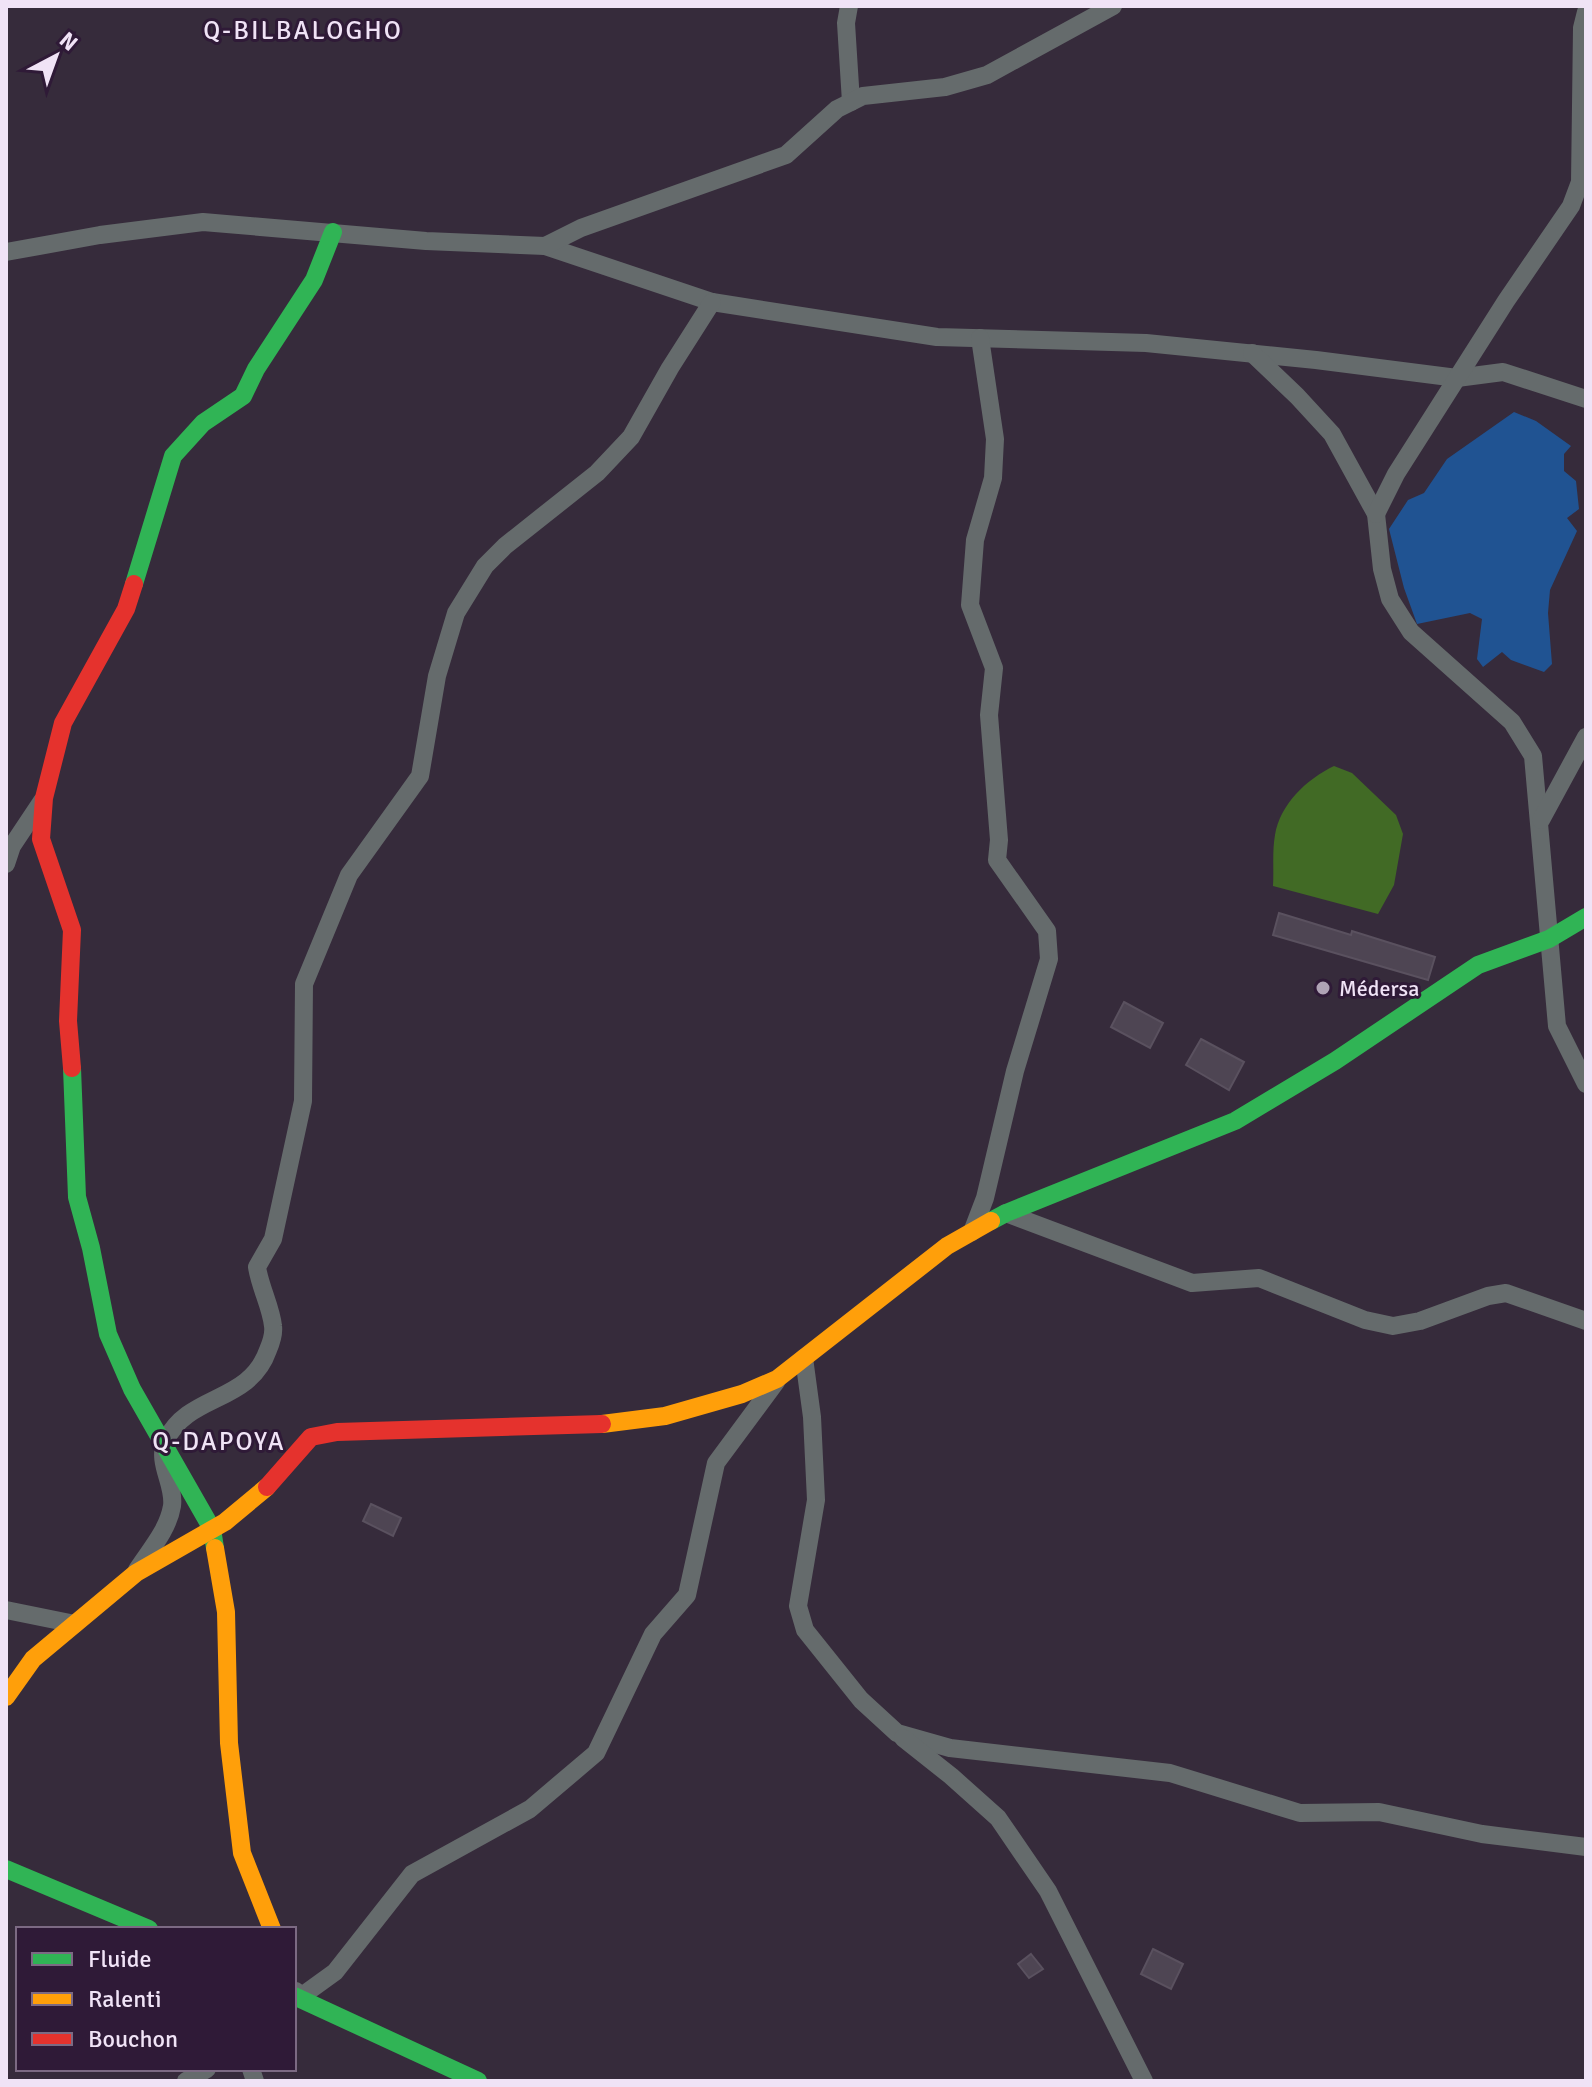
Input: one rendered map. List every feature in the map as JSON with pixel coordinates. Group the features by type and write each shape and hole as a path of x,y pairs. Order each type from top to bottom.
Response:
{"street":[{"path":"849,6 846,23 851,102"},
{"path":"545,246 581,228 786,155 837,109 863,96 945,87 987,75 1113,6"},
{"path":"1586,12 1582,28 1586,167"},
{"path":"1376,514 1396,474 1506,301 1571,206 1580,182 1584,149"},
{"path":"6,252 85,237 203,222 426,241 545,246 712,302 937,337 1146,343 1457,378 1503,372 1586,399"},
{"path":"271,1927 242,1853 229,1743 226,1612 212,1529 132,1389 108,1334 77,1197 68,1021 72,930 41,839 44,798 63,723 126,609 173,456 203,423 243,396 256,369 314,280 333,232"},
{"path":"136,1573 167,1525 173,1503 164,1466 164,1445 174,1426 191,1412 250,1381 264,1362 270,1345 273,1326 257,1267 273,1239 303,1101 304,984 349,875 420,776 437,676 456,613 485,566 505,546 597,473 631,437 712,302"},
{"path":"972,1232 985,1198 1015,1071 1049,959 1047,931 997,860 999,840 989,715 994,668 970,605 975,540 993,478 995,439 980,338"},
{"path":"1252,353 1332,434 1376,514 1382,569 1390,599 1411,632 1512,722 1533,756 1557,1026 1586,1084"},
{"path":"1541,820 1586,737"},
{"path":"6,864 12,846 44,798"},
{"path":"296,1995 335,1972 412,1874 530,1809 596,1753 653,1634 687,1595 716,1463 777,1379 947,1246 1006,1213 1235,1121 1335,1061 1478,965 1549,939 1586,917"},
{"path":"1006,1213 1192,1283 1259,1278 1365,1320 1393,1326 1420,1321 1488,1296 1506,1293 1586,1321"},
{"path":"804,1358 812,1417 816,1500 798,1606 805,1630 861,1700 998,1818 1048,1891 1144,2081"},
{"path":"6,1697 33,1659 136,1573 212,1529 265,1490 311,1437 337,1432 395,1429 599,1424 665,1416 742,1394 777,1379"},
{"path":"6,1610 75,1624"},
{"path":"897,1733 950,1748 1170,1773 1300,1813 1379,1812 1482,1834 1586,1847"},
{"path":"6,1869 144,1927"},
{"path":"296,1996 478,2081"},
{"path":"186,2081 204,2071"}],"green space":[{"path":"1334,766 1352,773 1396,815 1403,834 1394,885 1378,914 1273,886 1274,841 1283,813 1305,785"}],"water":[{"path":"1514,412 1536,421 1571,446 1564,454 1564,471 1576,481 1579,509 1567,518 1577,531 1550,590 1548,613 1552,664 1544,672 1511,660 1502,652 1483,667 1477,659 1482,619 1470,613 1417,624 1389,529 1408,500 1424,493 1447,459"}],"building":[{"path":"1279,913 1351,935 1352,931 1435,957 1428,980 1273,935"},
{"path":"1124,1002 1163,1023 1150,1048 1111,1027"},
{"path":"1201,1039 1244,1062 1229,1090 1186,1065"},
{"path":"371,1504 401,1518 393,1536 363,1521"},
{"path":"1153,1949 1183,1964 1171,1989 1141,1974"},
{"path":"1031,1954 1043,1969 1029,1978 1018,1964"}],"traffic: fast":[{"path":"134,584 173,456 203,423 243,396 256,369 314,280 333,232"},
{"path":"991,1221 1235,1121 1335,1061 1478,965 1549,939 1586,917"},
{"path":"72,1068 77,1197 108,1334 132,1389 212,1529 215,1548"},
{"path":"6,1869 144,1927"},
{"path":"296,1997 478,2081"}],"traffic: slow":[{"path":"602,1424 665,1416 742,1394 777,1379 947,1246 991,1221"},
{"path":"6,1697 33,1659 136,1573 225,1522 267,1487"},
{"path":"215,1548 226,1612 229,1743 242,1853 271,1927"}],"traffic: jam":[{"path":"72,1068 68,1021 72,930 41,839 44,798 63,723 126,609 134,584"},
{"path":"267,1487 311,1437 337,1432 602,1424"}],"place":[{"name":"Médersa","path":"1323,988"}],"district":[{"name":"Q-BILBALOGHO","path":"303,30"},
{"name":"Q-DAPOYA","path":"219,1441"}]}
